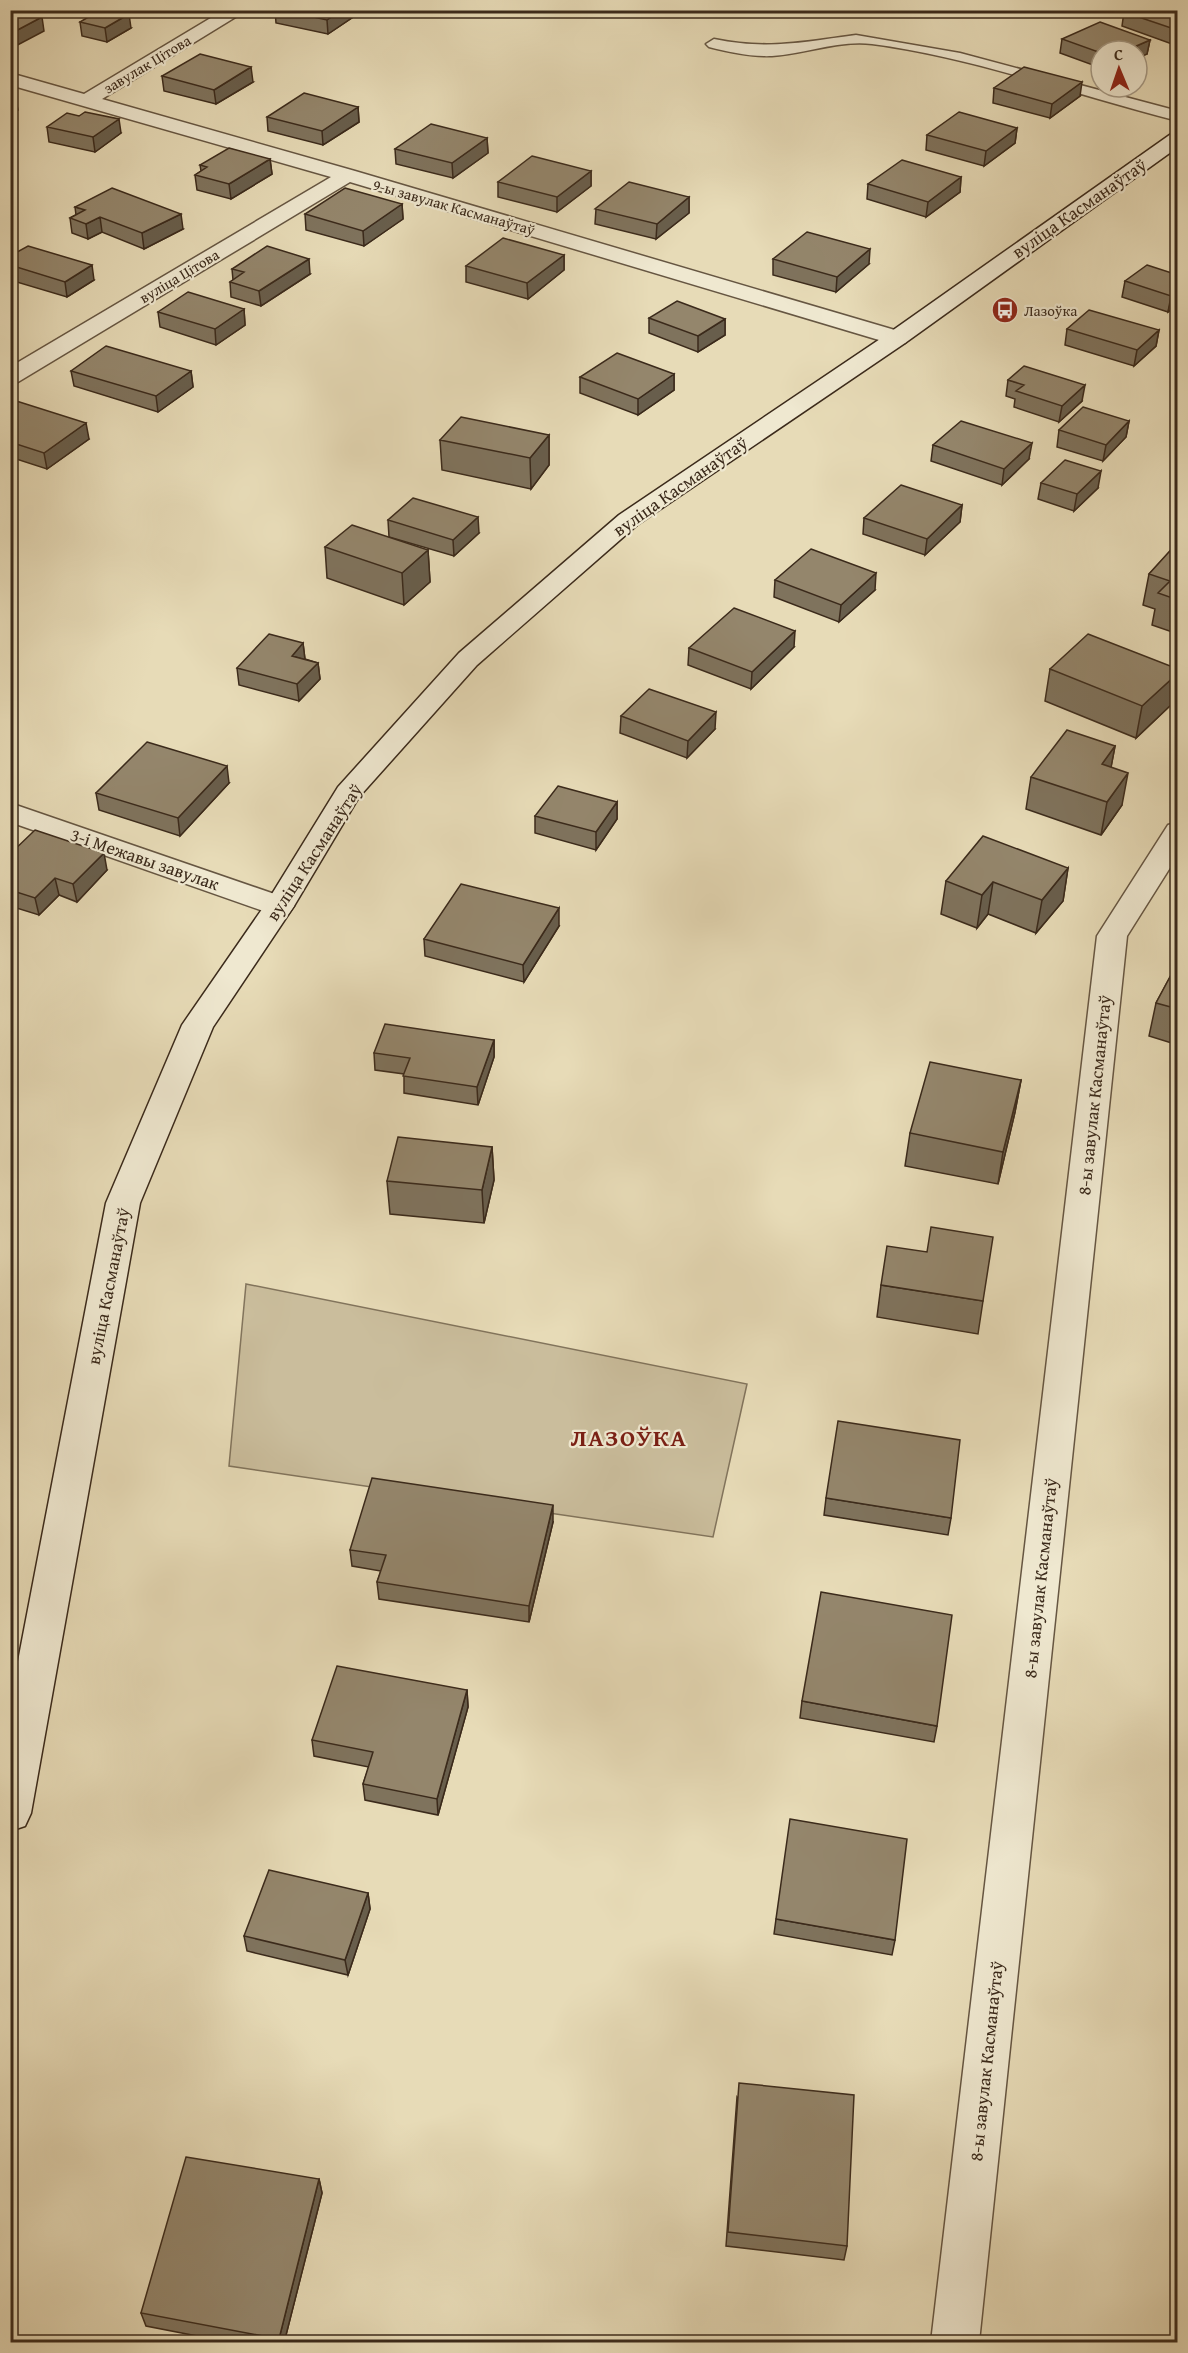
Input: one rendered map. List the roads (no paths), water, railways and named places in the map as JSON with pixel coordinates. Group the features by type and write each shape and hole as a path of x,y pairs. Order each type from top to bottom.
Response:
{"street":[{"name":"завулак Цітова","path":"87,100 238,10"},
{"name":"9-ы завулак Касманаўтаў","path":"10,79 897,338"},
{"name":"вуліца Касманаўтаў","path":"10,1813 123,1203 198,1025 279,906 348,793 468,659 628,520 897,338 1178,138"},
{"name":"вуліца Цітова","path":"10,377 348,176"},
{"name":"3-і Межавы завулак","path":"10,812 279,906"},
{"name":"8-ы завулак Касманаўтаў","path":"955,2343 1112,936 1178,831"}],"lane":[{"path":"714,44 745,50 772,51 856,39 872,40 960,58 1178,116"}],"place":[{"name":"Лазоўка","path":"1005,310"}],"district":[{"name":"ЛАЗОЎКА","path":"629,1437"}]}
